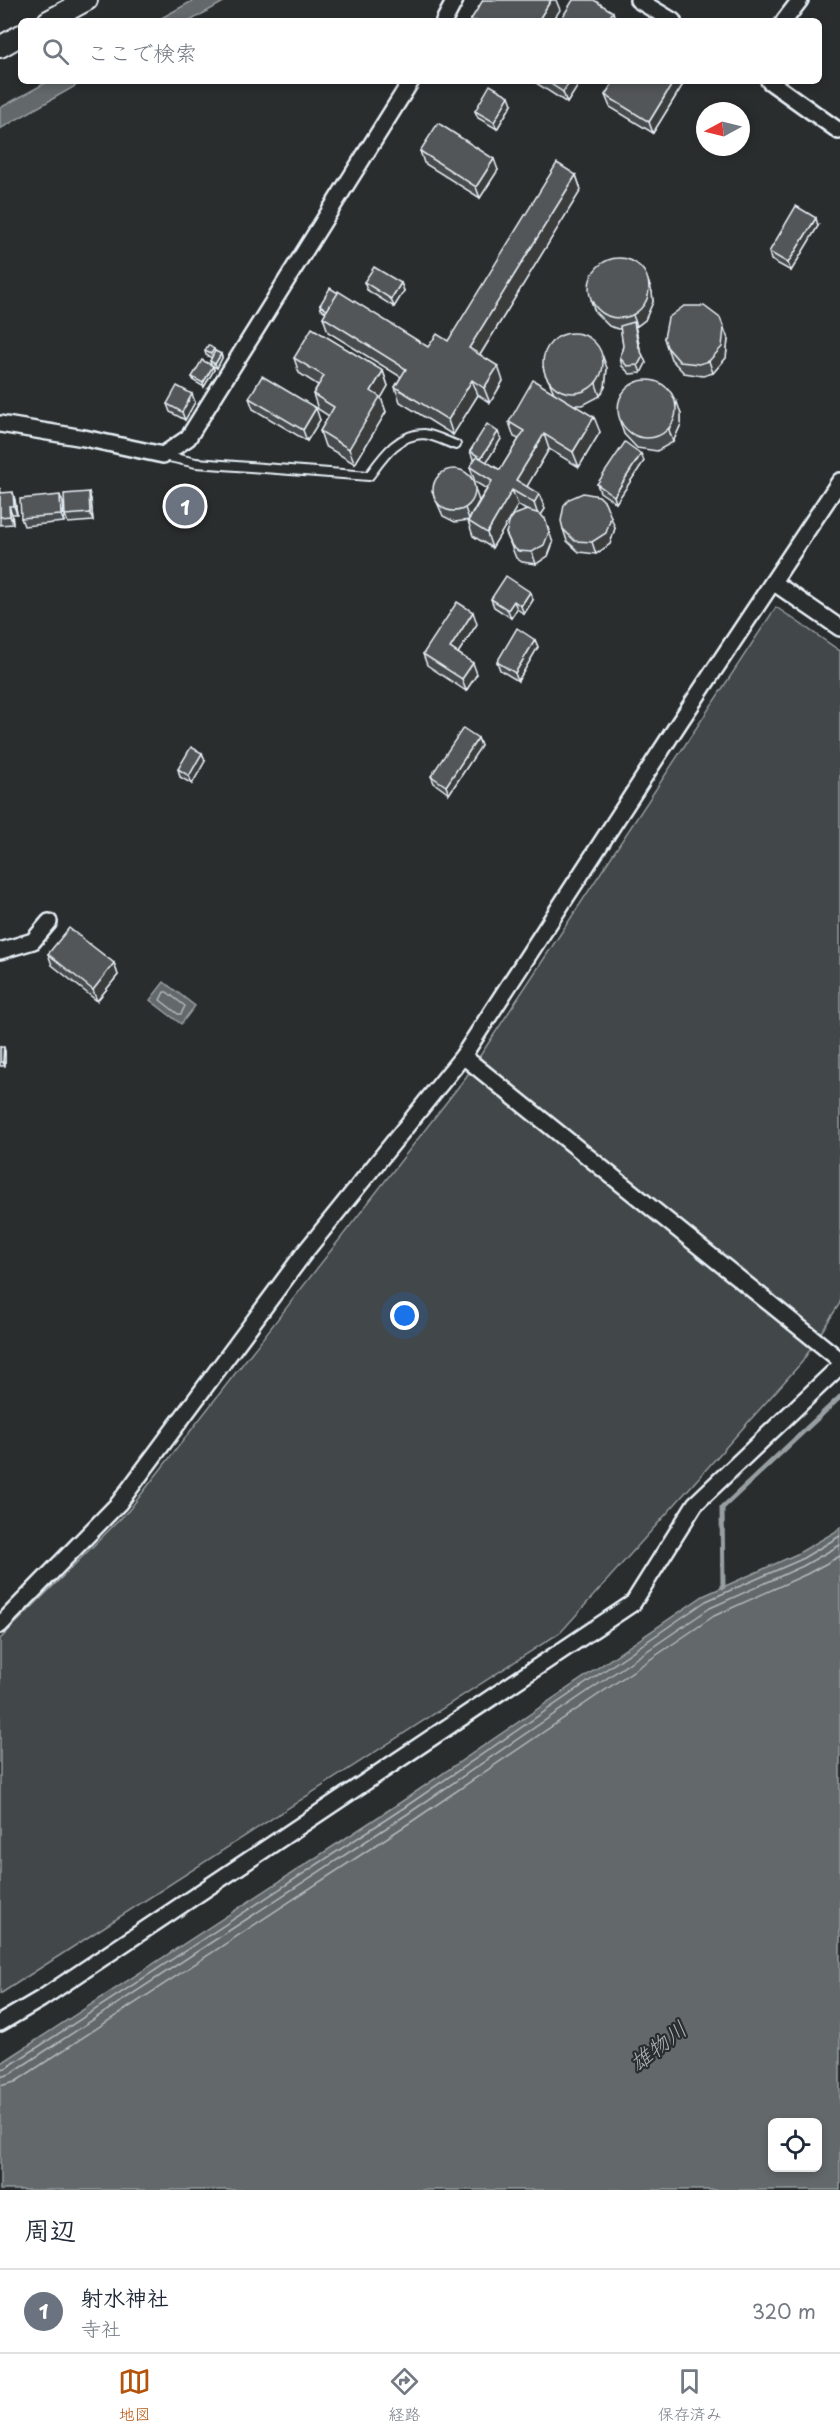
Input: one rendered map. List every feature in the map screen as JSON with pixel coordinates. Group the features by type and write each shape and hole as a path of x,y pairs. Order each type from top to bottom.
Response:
{"street":[{"path":"54,18 87,0"},
{"path":"446,18 455,0"},
{"path":"638,0 668,18"},
{"path":"786,18 800,0"},
{"path":"0,47 18,38"},
{"path":"0,424 84,438 163,455 188,438 409,84"},
{"path":"773,84 839,131"},
{"path":"0,1624 119,1503 305,1252 463,1056 840,481"},
{"path":"773,582 840,628"},
{"path":"0,951 33,941 49,922"},
{"path":"463,1056 840,1360"},
{"path":"0,2023 40,1999 633,1603 695,1504 840,1366"}],"lane":[{"path":"163,455 196,463 369,476 391,447 413,436 426,434 456,445"}],"shaded area":[{"path":"776,607 840,651 840,1303 802,1362 561,1632 0,1994 0,1639 129,1510 466,1077"}],"water":[{"path":"194,0 227,0 195,18 161,18"},
{"path":"44,84 79,84 0,129 0,108"},
{"path":"164,982 195,1006 181,1024 150,1000"},
{"name":"雄物川","path":"840,1527 840,2190 0,2190 0,2064 401,1802 703,1596 797,1554"}],"building":[{"path":"483,0 551,0 540,18 472,18"},
{"path":"573,0 594,0 613,12 609,18 562,18"},
{"path":"551,84 568,84 563,92"},
{"path":"612,84 672,84 649,122 605,95"},
{"path":"490,85 509,96 494,122 475,111"},
{"path":"438,123 494,159 476,187 420,151"},
{"path":"557,163 576,175 469,348 498,366 484,388 472,380 448,420 395,387 406,369 323,317 338,291 428,347 437,334 448,341"},
{"path":"796,206 816,218 788,263 769,252"},
{"path":"619,258 640,267 649,288 640,309 619,318 598,309 589,288 598,267"},
{"path":"374,267 401,283 391,299 364,282"},
{"path":"330,288 338,293 327,310 320,305"},
{"path":"684,306 704,306 720,318 724,328 722,347 709,361 699,364 680,362 667,347 664,338 668,318"},
{"path":"634,322 638,345 643,356 638,365 627,366 620,358 623,346 620,326"},
{"path":"312,328 383,371 371,391 380,397 349,449 320,431 334,407 313,394 324,376 294,358"},
{"path":"573,333 594,342 603,363 594,384 573,393 552,384 543,363 552,342"},
{"path":"208,345 214,349 211,354 205,351"},
{"path":"215,351 221,354 215,364 210,361"},
{"path":"202,360 213,366 203,383 192,377"},
{"path":"262,376 316,408 303,430 249,398"},
{"path":"533,380 594,417 573,452 544,434 516,480 539,494 534,503 512,490 487,533 468,521 492,481 470,467 477,456 500,470 524,431 509,422"},
{"path":"641,380 653,380 663,384 672,393 676,415 668,430 653,438 641,438 631,434 622,425 618,415 618,403 622,393 631,384"},
{"path":"177,386 192,394 182,412 167,404"},
{"path":"487,424 498,432 481,458 470,451"},
{"path":"625,442 641,454 614,496 597,484"},
{"path":"454,469 469,475 475,490 469,505 454,511 439,505 433,490 439,475"},
{"path":"13,492 14,506 9,506 10,516 0,517 0,493"},
{"path":"89,492 90,513 65,515 64,494"},
{"path":"583,493 599,496 605,502 611,517 606,533 592,542 575,541 563,529 561,521 564,505 569,499"},
{"path":"60,495 61,515 21,518 20,499"},
{"path":"182,496 189,500 184,508 177,504"},
{"path":"527,510 540,514 545,519 549,532 544,545 532,552 518,551 512,546 506,533 514,515"},
{"path":"506,576 530,592 521,606 514,601 508,610 491,599"},
{"path":"457,602 473,612 450,648 473,663 462,679 423,654"},
{"path":"517,628 535,640 515,673 497,662"},
{"path":"463,728 478,738 446,786 431,776"},
{"path":"191,747 202,753 189,776 178,769"},
{"path":"69,928 114,963 93,990 48,954"},
{"path":"0,1047 4,1047 3,1062 0,1062"}],"waterway":[{"path":"723,1587 722,1508 840,1397"}],"place":[{"name":"射水神社","path":"185,506"}]}
